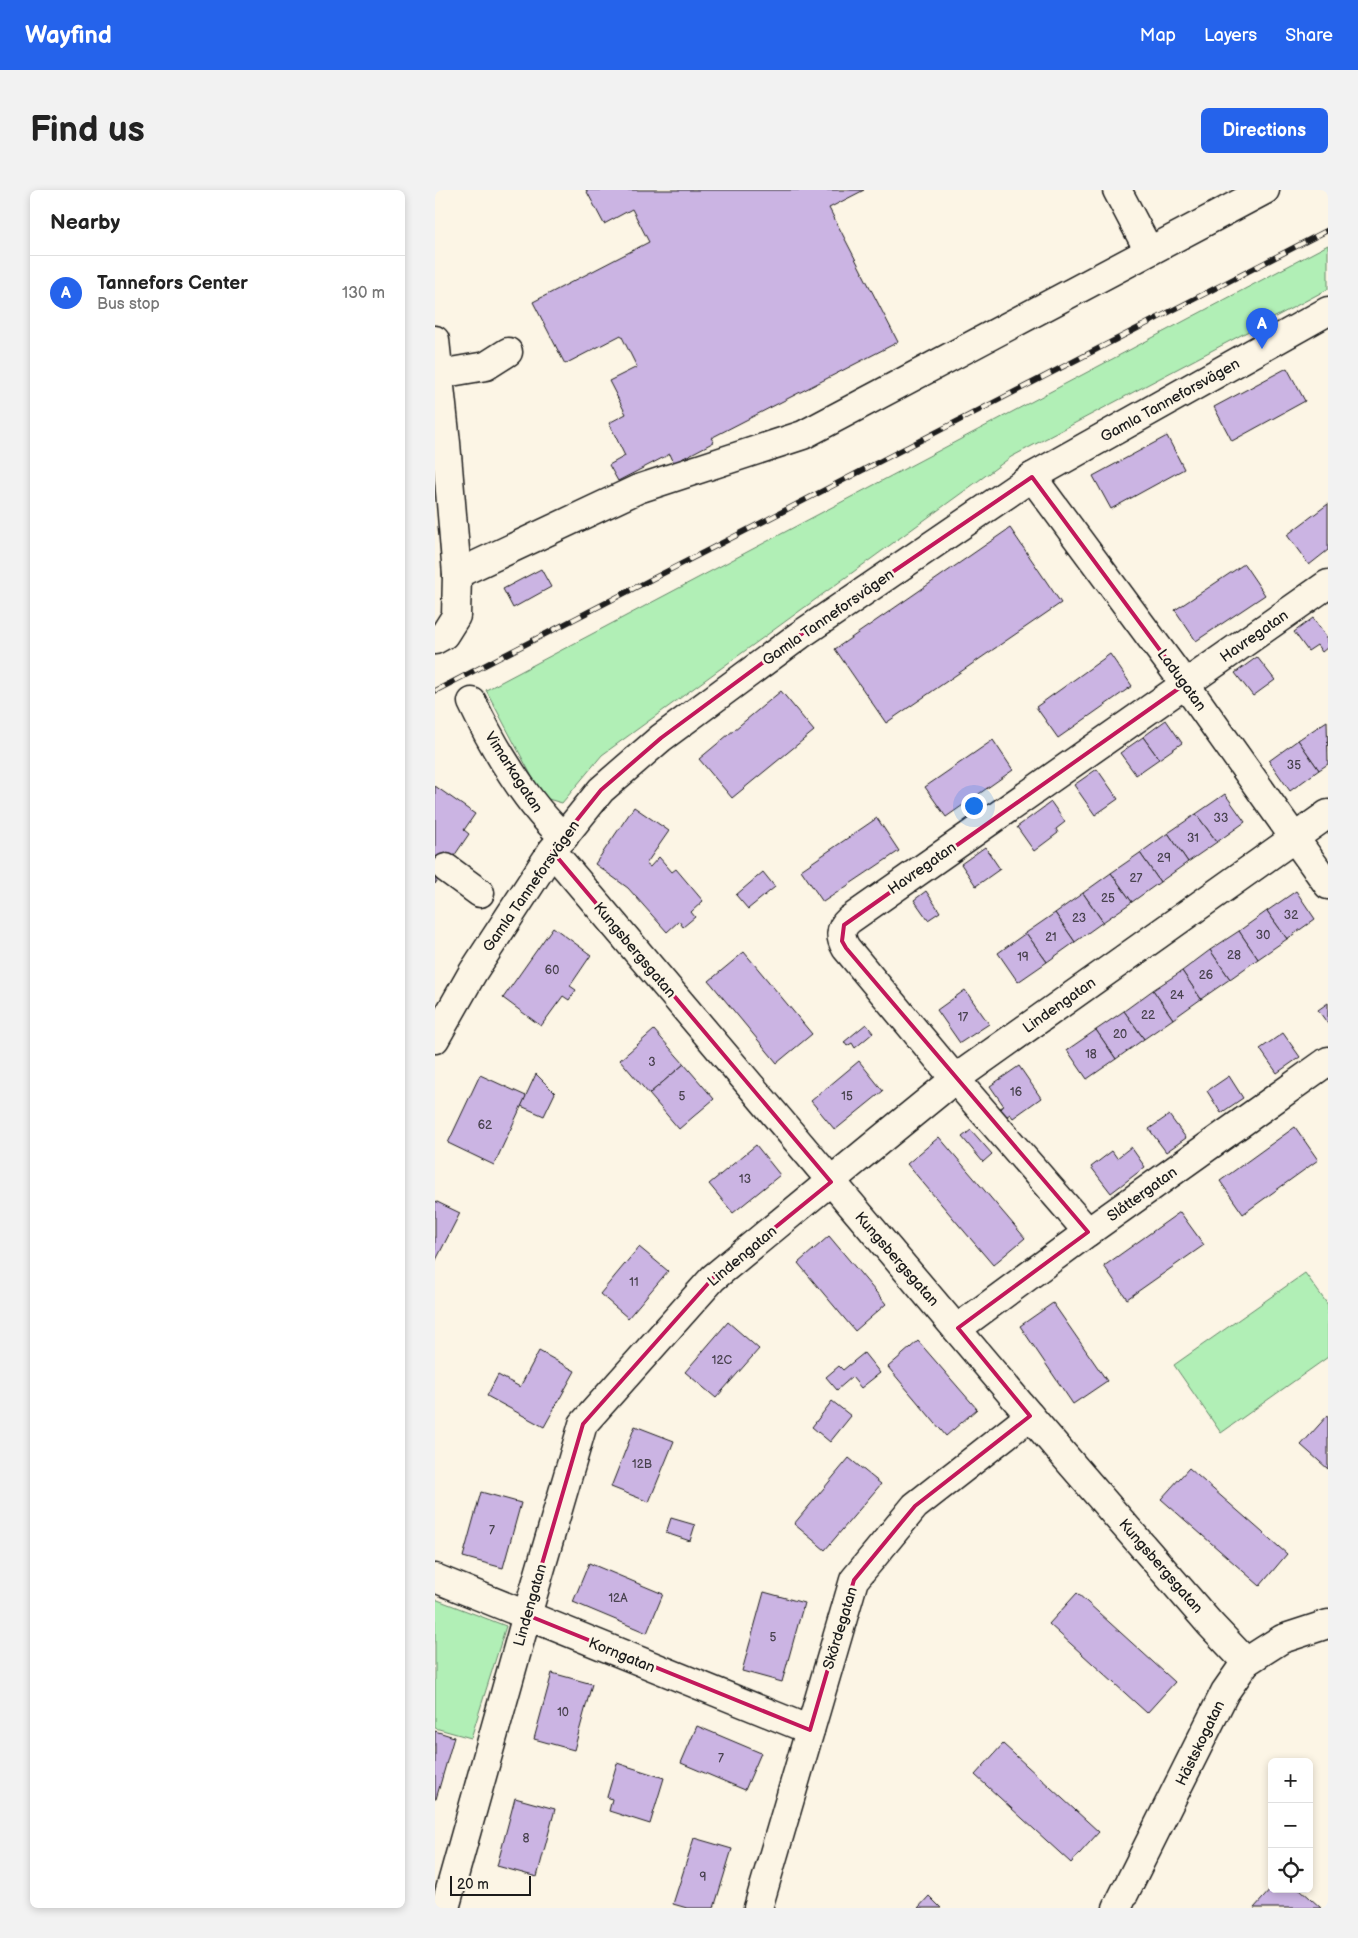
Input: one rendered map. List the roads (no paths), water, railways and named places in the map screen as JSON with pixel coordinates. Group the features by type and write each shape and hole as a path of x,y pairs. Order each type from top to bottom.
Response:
{"street":[{"path":"1117,190 1149,251"},
{"path":"457,574 638,489 803,435 1265,190"},
{"name":"Gamla Tanneforsvägen","path":"435,1039 473,972 558,844 601,790 661,738 808,630 1032,477 1328,311"},
{"path":"435,340 457,574 456,616 444,635 435,640"},
{"path":"439,374 486,366 509,352"},
{"name":"Ladugatan","path":"1032,477 1185,684 1328,885"},
{"name":"Havregatan","path":"1088,1232 955,1079 846,948 842,941 841,931 844,925 1328,584"},
{"name":"Vimarkagatan","path":"472,702 487,730 558,844"},
{"name":"Lindengatan","path":"445,1908 583,1424 713,1278 955,1079 1328,814"},
{"name":"Kungsbergsgatan","path":"558,844 831,1182 958,1328 1030,1416 1210,1624 1246,1662"},
{"path":"446,868 480,893"},
{"name":"Slåttergatan","path":"958,1328 1088,1232 1328,1061"},
{"name":"Skördegatan","path":"758,1908 854,1580 915,1506 1030,1416"},
{"name":"Korngatan","path":"435,1578 810,1730"},
{"name":"Hästskogatan","path":"1117,1908 1225,1692 1246,1662 1282,1639 1328,1624"}],"railway":[{"path":"435,691 1328,230"}],"place":[{"name":"Tannefors Center","path":"1262,349"}]}
